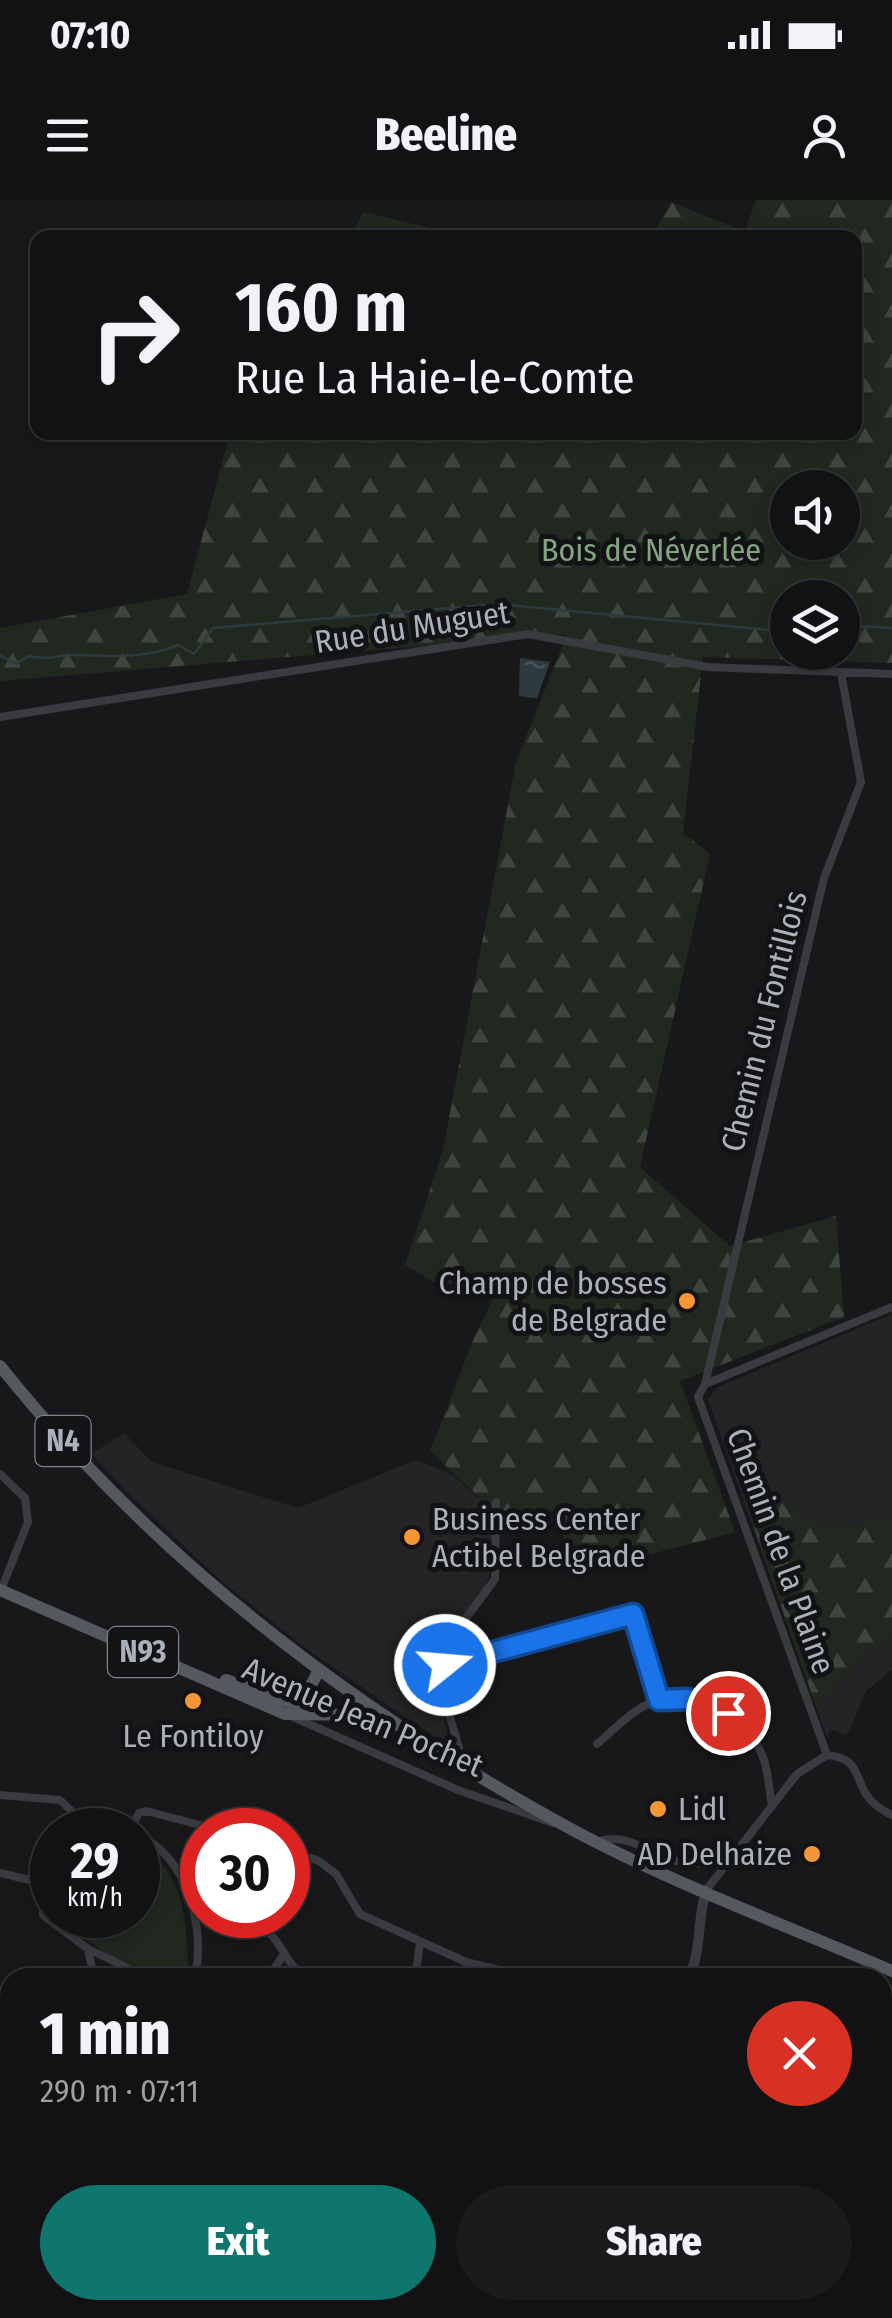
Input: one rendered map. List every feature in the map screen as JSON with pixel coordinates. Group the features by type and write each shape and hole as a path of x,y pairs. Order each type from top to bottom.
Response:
{"main road":[{"name":"N4","path":"0,1366 73,1452 182,1561 318,1672 562,1824"},
{"name":"N93","path":"0,1590 272,1698 288,1709 367,1715 396,1732 409,1732"},
{"name":"Avenue Jean Pochet","path":"0,1590 288,1709"},
{"path":"288,1709 306,1695 318,1672"},
{"path":"288,1709 373,1709"},
{"name":"Avenue Jean Pochet","path":"562,1824 707,1890"},
{"name":"N4","path":"707,1890 885,1968"}],"street":[{"name":"Rue du Muguet","path":"0,717 528,634 708,666 892,674"},
{"name":"Chemin du Fontillois","path":"705,1384 824,878 861,782 841,673"},
{"path":"705,1384 892,1308"},
{"name":"Chemin de la Plaine","path":"705,1384 698,1396 827,1754"},
{"path":"0,1474 25,1498 28,1522 0,1590"},
{"path":"464,1765 438,1675 445,1665 449,1641 496,1579 496,1502"},
{"path":"445,1665 633,1614 659,1700"},
{"path":"597,1744 638,1710 659,1700 712,1704 748,1732 764,1760 772,1806"},
{"name":"Avenue Jean Pochet","path":"288,1709 458,1790 540,1820 562,1824"},
{"path":"694,1968 701,1904 707,1890 796,1774 827,1754 846,1756 868,1802 892,1814"},
{"path":"0,1794 60,1800 69,1808"},
{"path":"599,1841 615,1836 693,1867 733,1857"},
{"path":"160,1851 174,1866 188,1893 197,1926 195,1968"},
{"path":"310,1857 336,1874 360,1914 420,1944 491,1968"},
{"path":"0,1873 30,1880"},
{"path":"73,1938 127,1968"},
{"path":"272,1938 295,1968"},
{"path":"416,1968 420,1944"},
{"path":"88,1949 92,1968"},
{"path":"275,1968 284,1954"}],"shaded area":[{"path":"892,1314 892,1670 866,1691 845,1735 830,1729 827,1738 708,1399 718,1387"},
{"path":"124,1433 152,1462 298,1508 416,1460 453,1475 483,1502 491,1520 494,1563 484,1590 441,1649 435,1679 448,1736 445,1744 305,1648 218,1578 134,1499 91,1454"}],"green space":[{"name":"Bois de Néverlée","path":"756,200 892,200 892,663 860,662 860,580 770,580 770,659 703,657 683,833 710,854 640,1167 730,1246 836,1216 844,1317 680,1381 735,1532 575,1574 555,1511 515,1517 485,1503 430,1451 473,1340 500,1286 435,1283 405,1265 443,1150 516,762 567,634 0,681 0,628 187,594 228,440 862,440 862,230 746,230"},
{"name":"Bois de Néverlée","path":"671,202 740,230 656,230"},
{"path":"364,212 438,230 353,230"},
{"path":"737,1479 827,1528 892,1519 892,1637 881,1639 816,1706"},
{"path":"160,1863 180,1898 180,1938 186,1938 188,1968 146,1968 116,1960 84,1938 160,1938"}],"water":[{"path":"520,658 550,662 537,698 519,696"}],"waterway":[{"path":"0,655 15,664 29,656 128,656 178,645 194,654 213,628 497,604 770,630"},
{"path":"860,626 892,628"}],"place":[{"name":"Champ de bosses de Belgrade","path":"687,1301"},
{"name":"Business Center Actibel Belgrade","path":"412,1537"},
{"name":"Le Fontiloy","path":"193,1701"},
{"name":"Lidl","path":"658,1809"},
{"name":"AD Delhaize","path":"812,1854"}],"route":[{"path":"445,1665 633,1614 659,1700 688,1699 712,1704 728,1713"}]}
